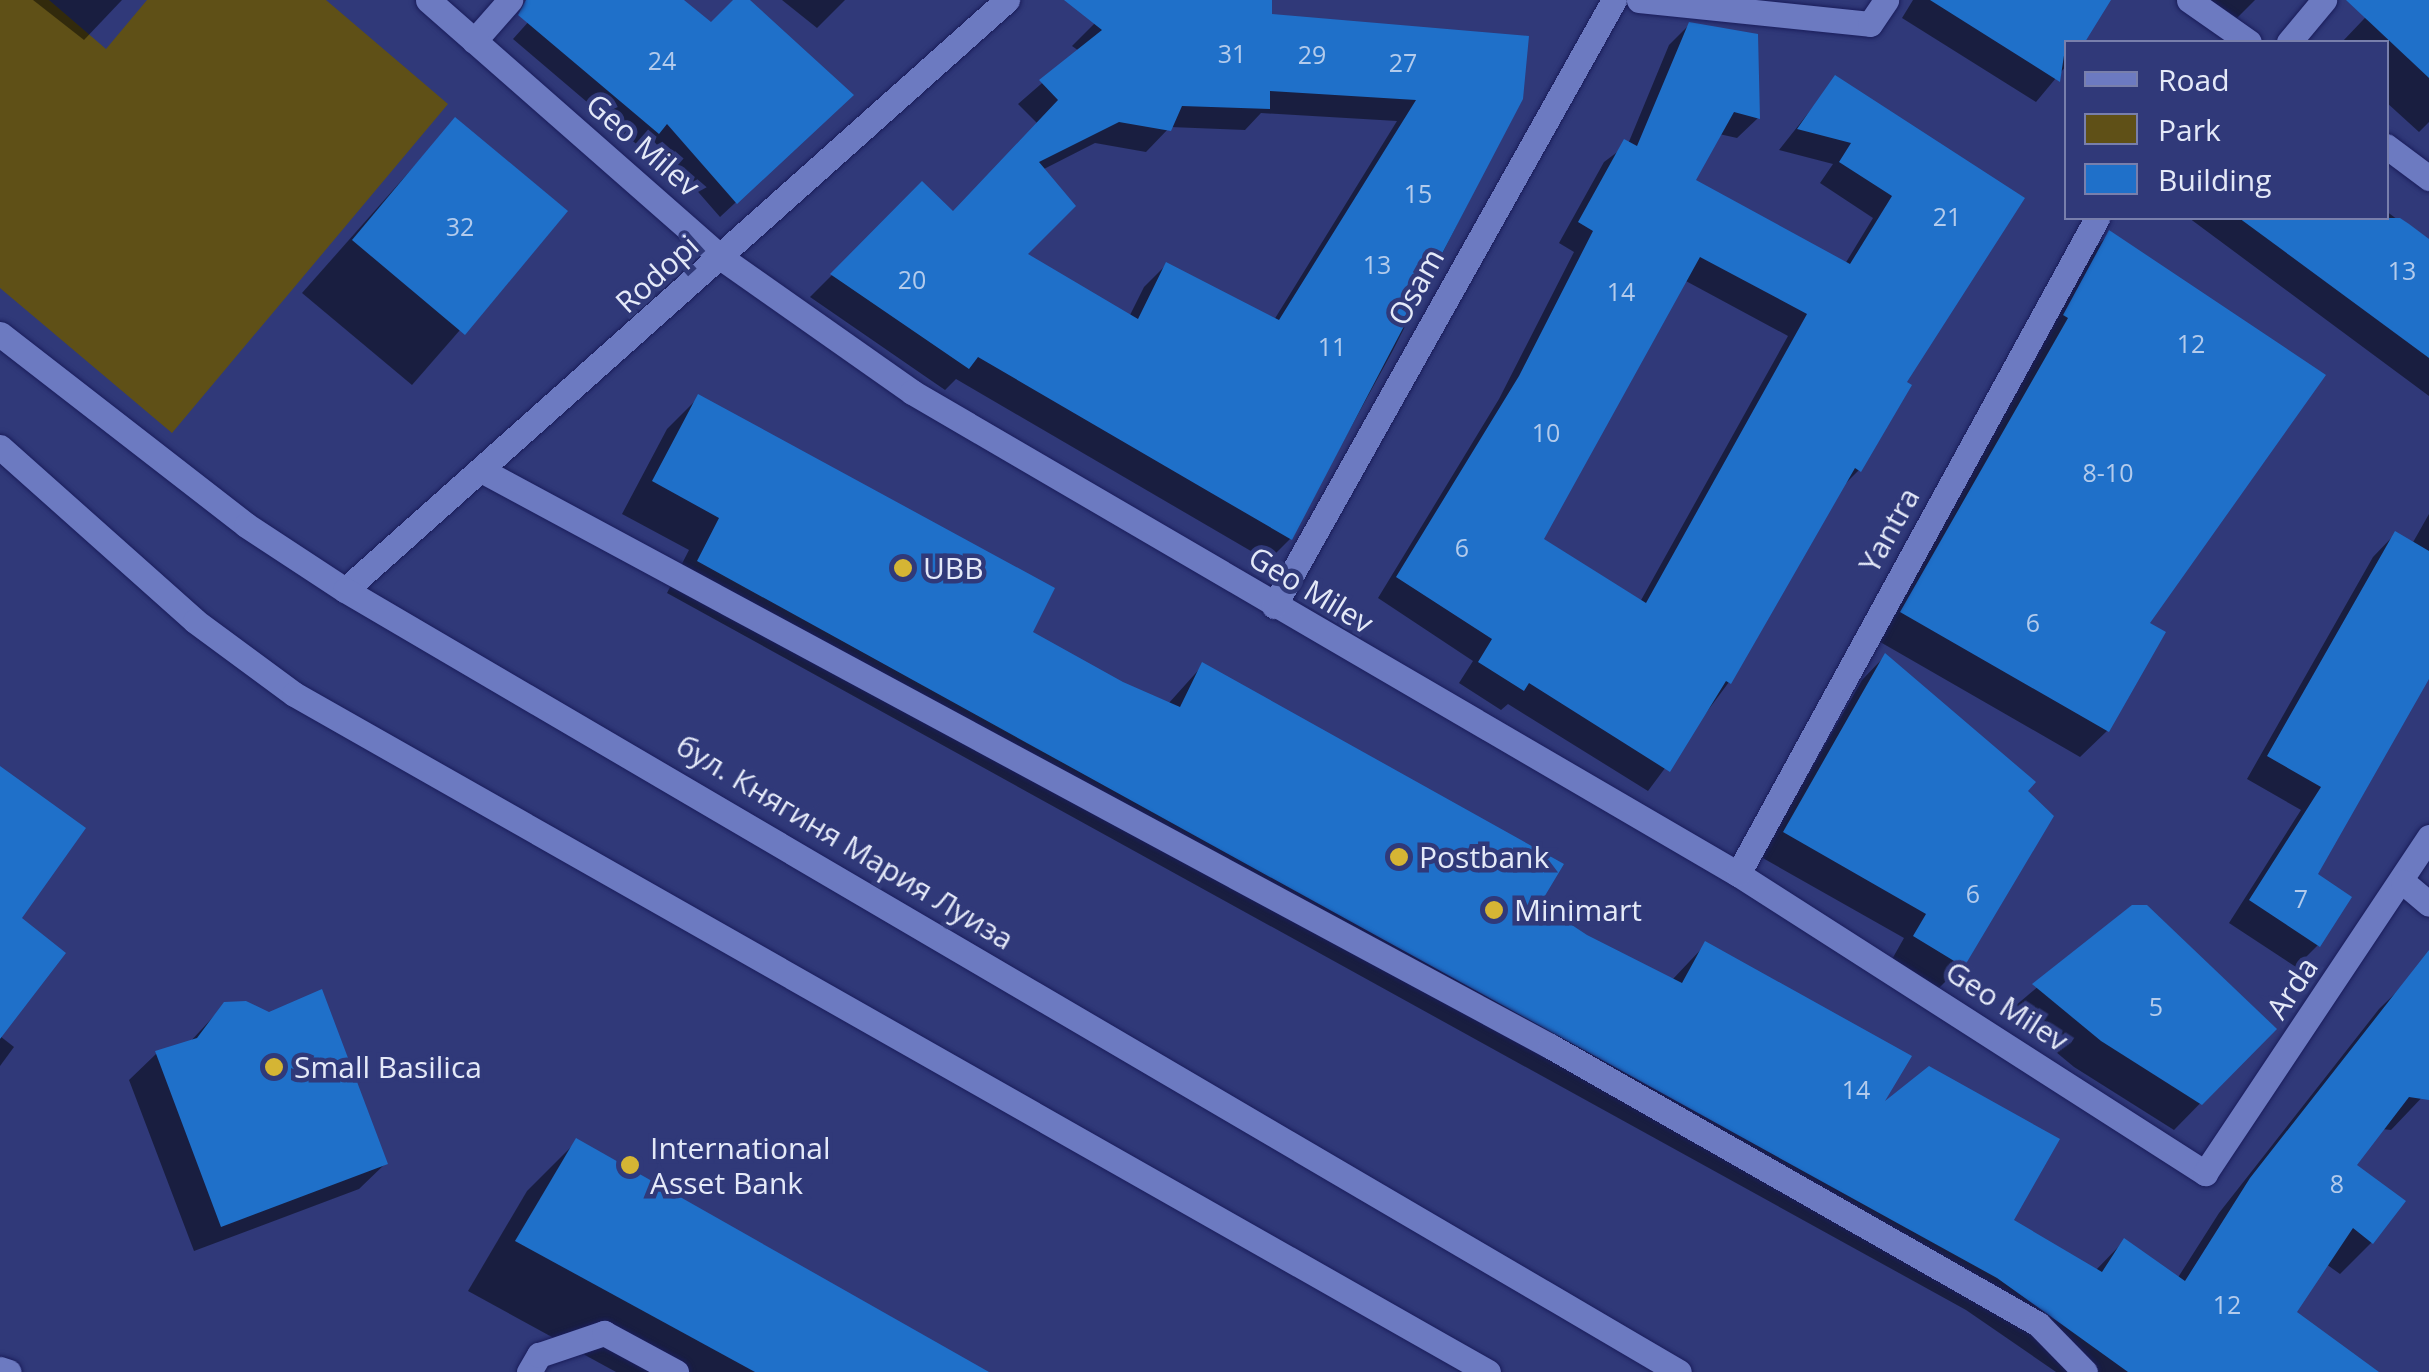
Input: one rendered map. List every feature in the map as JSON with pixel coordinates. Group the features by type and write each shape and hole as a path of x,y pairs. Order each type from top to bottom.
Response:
{"street":[{"name":"Geo Milev","path":"428,0 723,259 912,392 1738,874 2206,1173"},
{"path":"474,40 510,0"},
{"name":"Rodopi","path":"345,590 723,259 1007,0"},
{"name":"Osam","path":"1274,606 1614,0"},
{"path":"1639,0 1870,24 1886,0"},
{"path":"2189,0 2216,33 2242,40"},
{"path":"2291,40 2324,0"},
{"path":"2389,148 2429,178"},
{"name":"Yantra","path":"1738,874 2096,220"},
{"name":"бул. Княгиня Мария Луиза","path":"0,334 246,525 345,590 1680,1372"},
{"path":"0,447 195,620 294,694 1488,1372"},
{"path":"483,471 1550,1046 2038,1324 2085,1372"},
{"name":"Arda","path":"2206,1173 2429,837"},
{"path":"2402,882 2429,904"},
{"path":"529,1372 539,1355 604,1333 676,1372"},
{"path":"0,1369 9,1372"}],"green space":[{"path":"0,0 49,0 106,49 147,0 326,0 448,104 172,433 0,288"}],"building":[{"path":"526,0 684,0 711,22 733,0 750,0 854,95 737,204 667,124 659,134 518,15"},
{"path":"1064,0 1272,0 1272,14 1529,36 1523,99 1292,540 978,357 969,369 830,274 922,181 953,211 1058,100 1039,80 1102,30","holes":["1270,91 1416,100 1279,320 1166,262 1138,319 1028,254 1076,206 1039,162 1119,122 1171,131 1182,106 1270,109"]},
{"path":"1930,0 2111,0 2086,40 2064,40 2060,82"},
{"path":"2346,0 2429,0 2429,78"},
{"path":"1689,22 1758,34 1760,119 1734,112 1696,180 1850,264 1892,196 1839,162 1851,143 1797,129 1835,75 2025,198 1907,382 1912,385 1861,472 1855,468 1731,684 1726,681 1670,772 1529,683 1524,691 1478,662 1492,639 1396,577 1519,376 1593,231 1578,222 1624,139 1637,146","holes":["1700,257 1807,314 1646,603 1544,539"]},
{"path":"455,117 568,211 465,335 352,240"},
{"path":"2400,218 2409,224 2429,239 2429,358 2242,220"},
{"path":"2109,230 2326,375 2150,623 2166,632 2109,732 1900,612 2068,318 2063,315"},
{"path":"698,394 1055,588 1033,632 1123,682 1180,707 1202,662 1564,864 1540,904 1587,935 1682,983 1705,941 1912,1056 1885,1101 1929,1066 2060,1139 2014,1220 2102,1272 2124,1238 2185,1281 2250,1178 2429,950 2429,1100 2409,1097 2357,1165 2406,1201 2373,1244 2353,1228 2297,1312 2379,1372 2128,1372 1997,1278 697,561 719,518 652,481"},
{"path":"2395,531 2429,551 2429,679 2318,874 2352,897 2320,947 2249,900 2321,787 2267,756"},
{"path":"1885,653 2036,782 2028,791 2054,816 1964,967 1913,936 1926,914 1783,832"},
{"path":"0,766 86,828 22,918 66,953 0,1039"},
{"path":"2132,905 2147,905 2277,1029 2202,1105 2101,1041 2032,984"},
{"path":"322,989 388,1164 221,1227 155,1051 197,1038 224,1002 246,1001 269,1012"},
{"path":"576,1138 989,1372 755,1372 515,1241"}],"place":[{"name":"UBB","path":"903,568"},
{"name":"Postbank","path":"1399,857"},
{"name":"Minimart","path":"1494,910"},
{"name":"Small Basilica","path":"274,1067"},
{"name":"International Asset Bank","path":"630,1165"}]}
